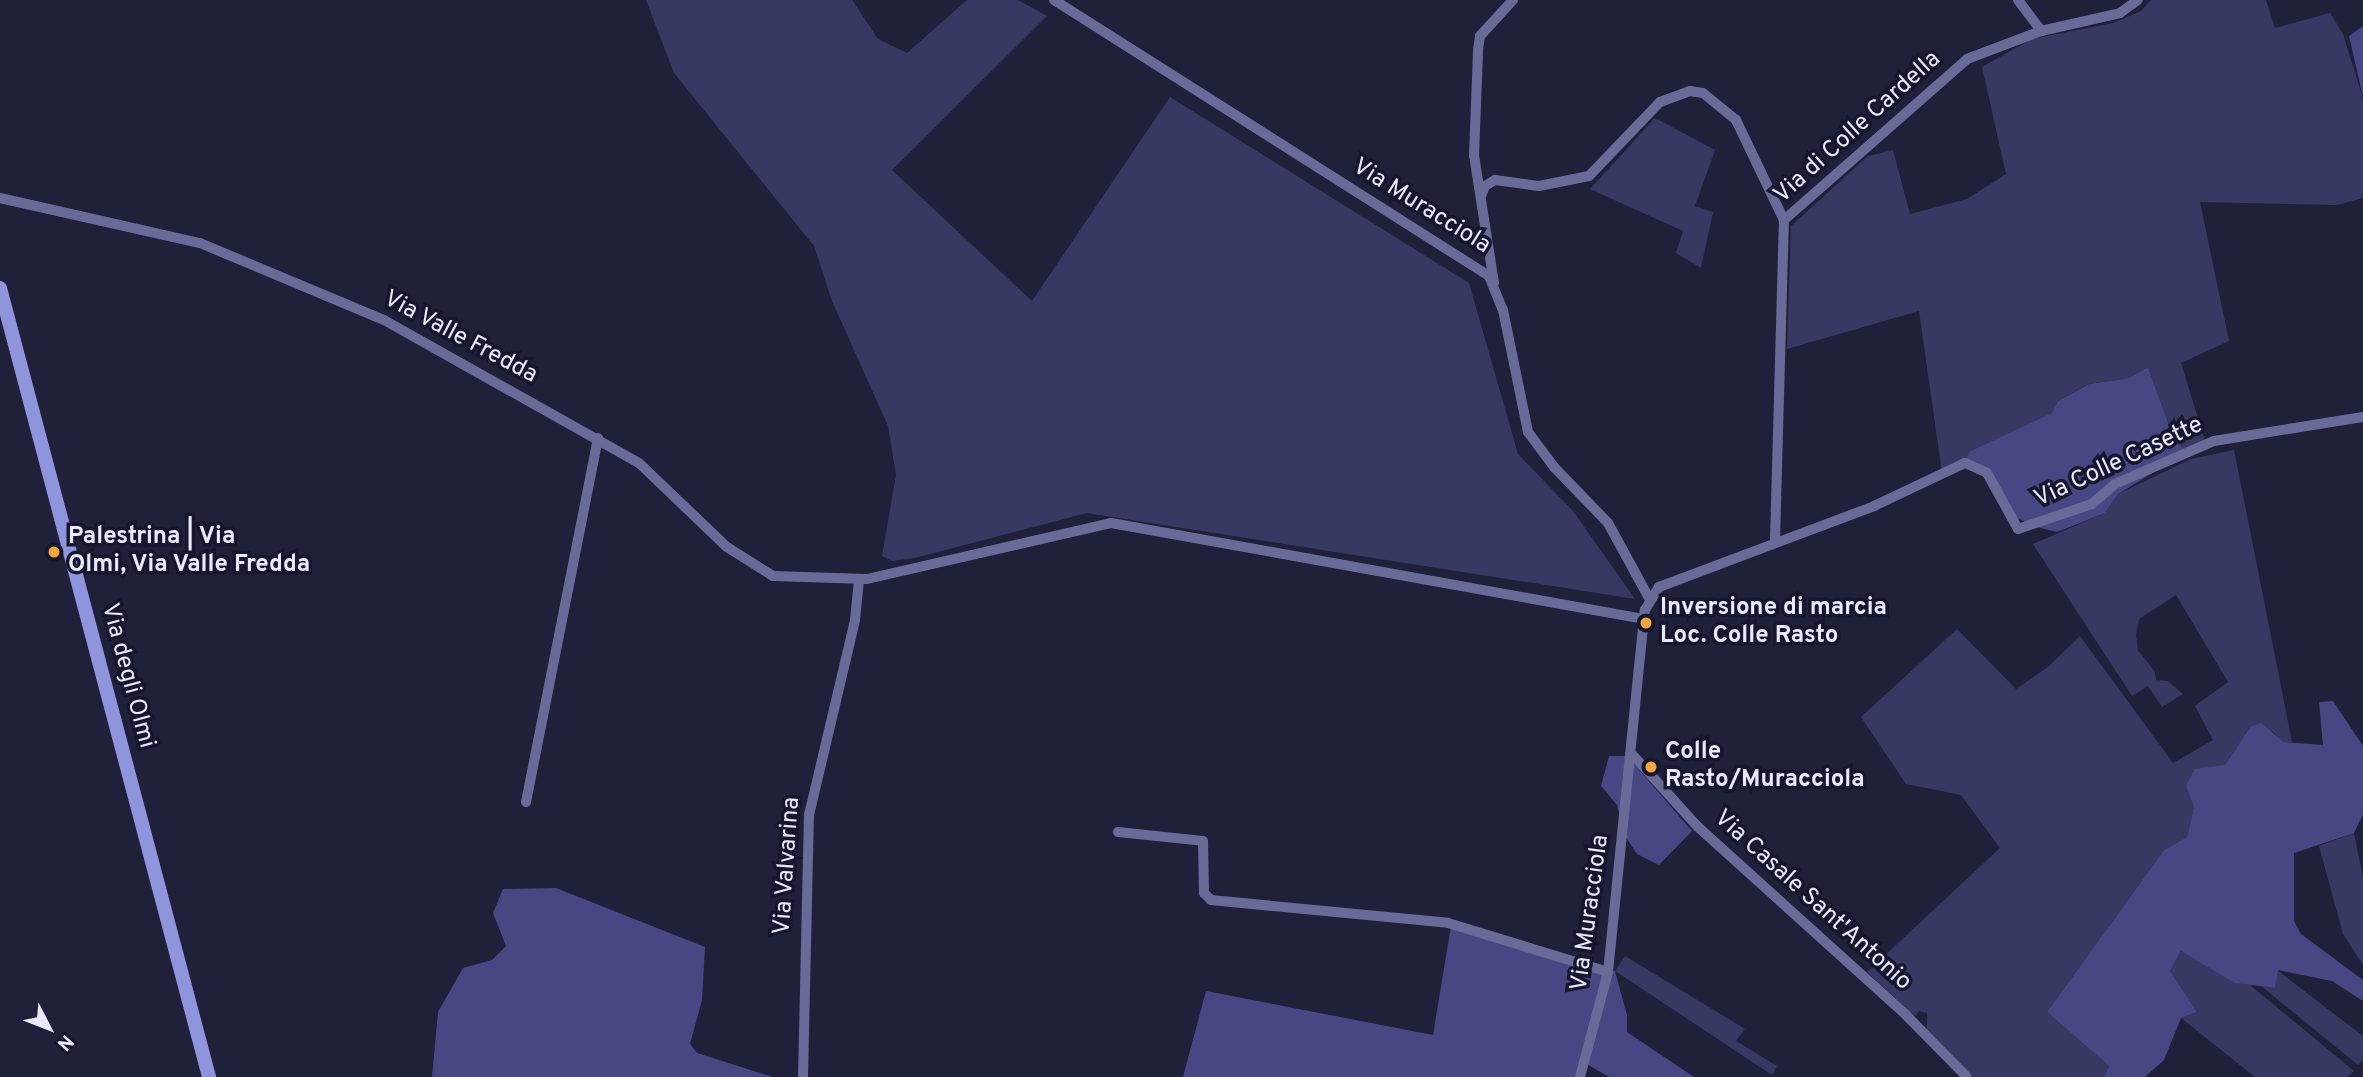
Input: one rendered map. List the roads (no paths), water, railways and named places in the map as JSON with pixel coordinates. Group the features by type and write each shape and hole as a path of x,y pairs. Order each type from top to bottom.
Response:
{"street":[{"name":"Via Muracciola","path":"1054,0 1481,269 1495,285 1528,432 1554,467 1608,523 1649,598 1644,619 1608,972 1580,1077"},
{"path":"1495,285 1474,156 1478,50 1480,36 1513,0"},
{"path":"2018,0 2041,31"},
{"name":"Via di Colle Cardella","path":"1775,540 1784,220 1955,67 1989,48 2041,31 2120,13 2137,0"},
{"path":"1481,196 1485,186 1494,180 1539,186 1589,176 1660,102 1690,91 1703,93 1737,120 1784,220"},
{"name":"Via Valle Fredda","path":"0,198 177,237 250,262 393,325 598,438 651,472 723,543 763,572 859,580 1111,523 1644,619"},
{"name":"Via degli Olmi","path":"0,288 209,1077"},
{"name":"Via Colle Casette","path":"1775,540 1874,506 1965,463 1987,473 2018,529 2092,504 2115,484 2214,441 2363,417"},
{"path":"526,802 598,438"},
{"path":"1649,598 1659,587 1775,540"},
{"name":"Via Valvarina","path":"803,1077 809,815 855,620 859,580"},
{"name":"Via Casale Sant'Antonio","path":"1631,753 1697,826 1906,1015 1967,1077"},
{"path":"1118,832 1202,840 1206,848 1204,893 1214,901 1448,923 1608,972"}],"place":[{"name":"Palestrina | Via Olmi, Via Valle Fredda","path":"54,552"},
{"name":"Inversione di marcia Loc. Colle Rasto","path":"1646,623"},
{"name":"Colle Rasto/Muracciola","path":"1651,767"}]}
